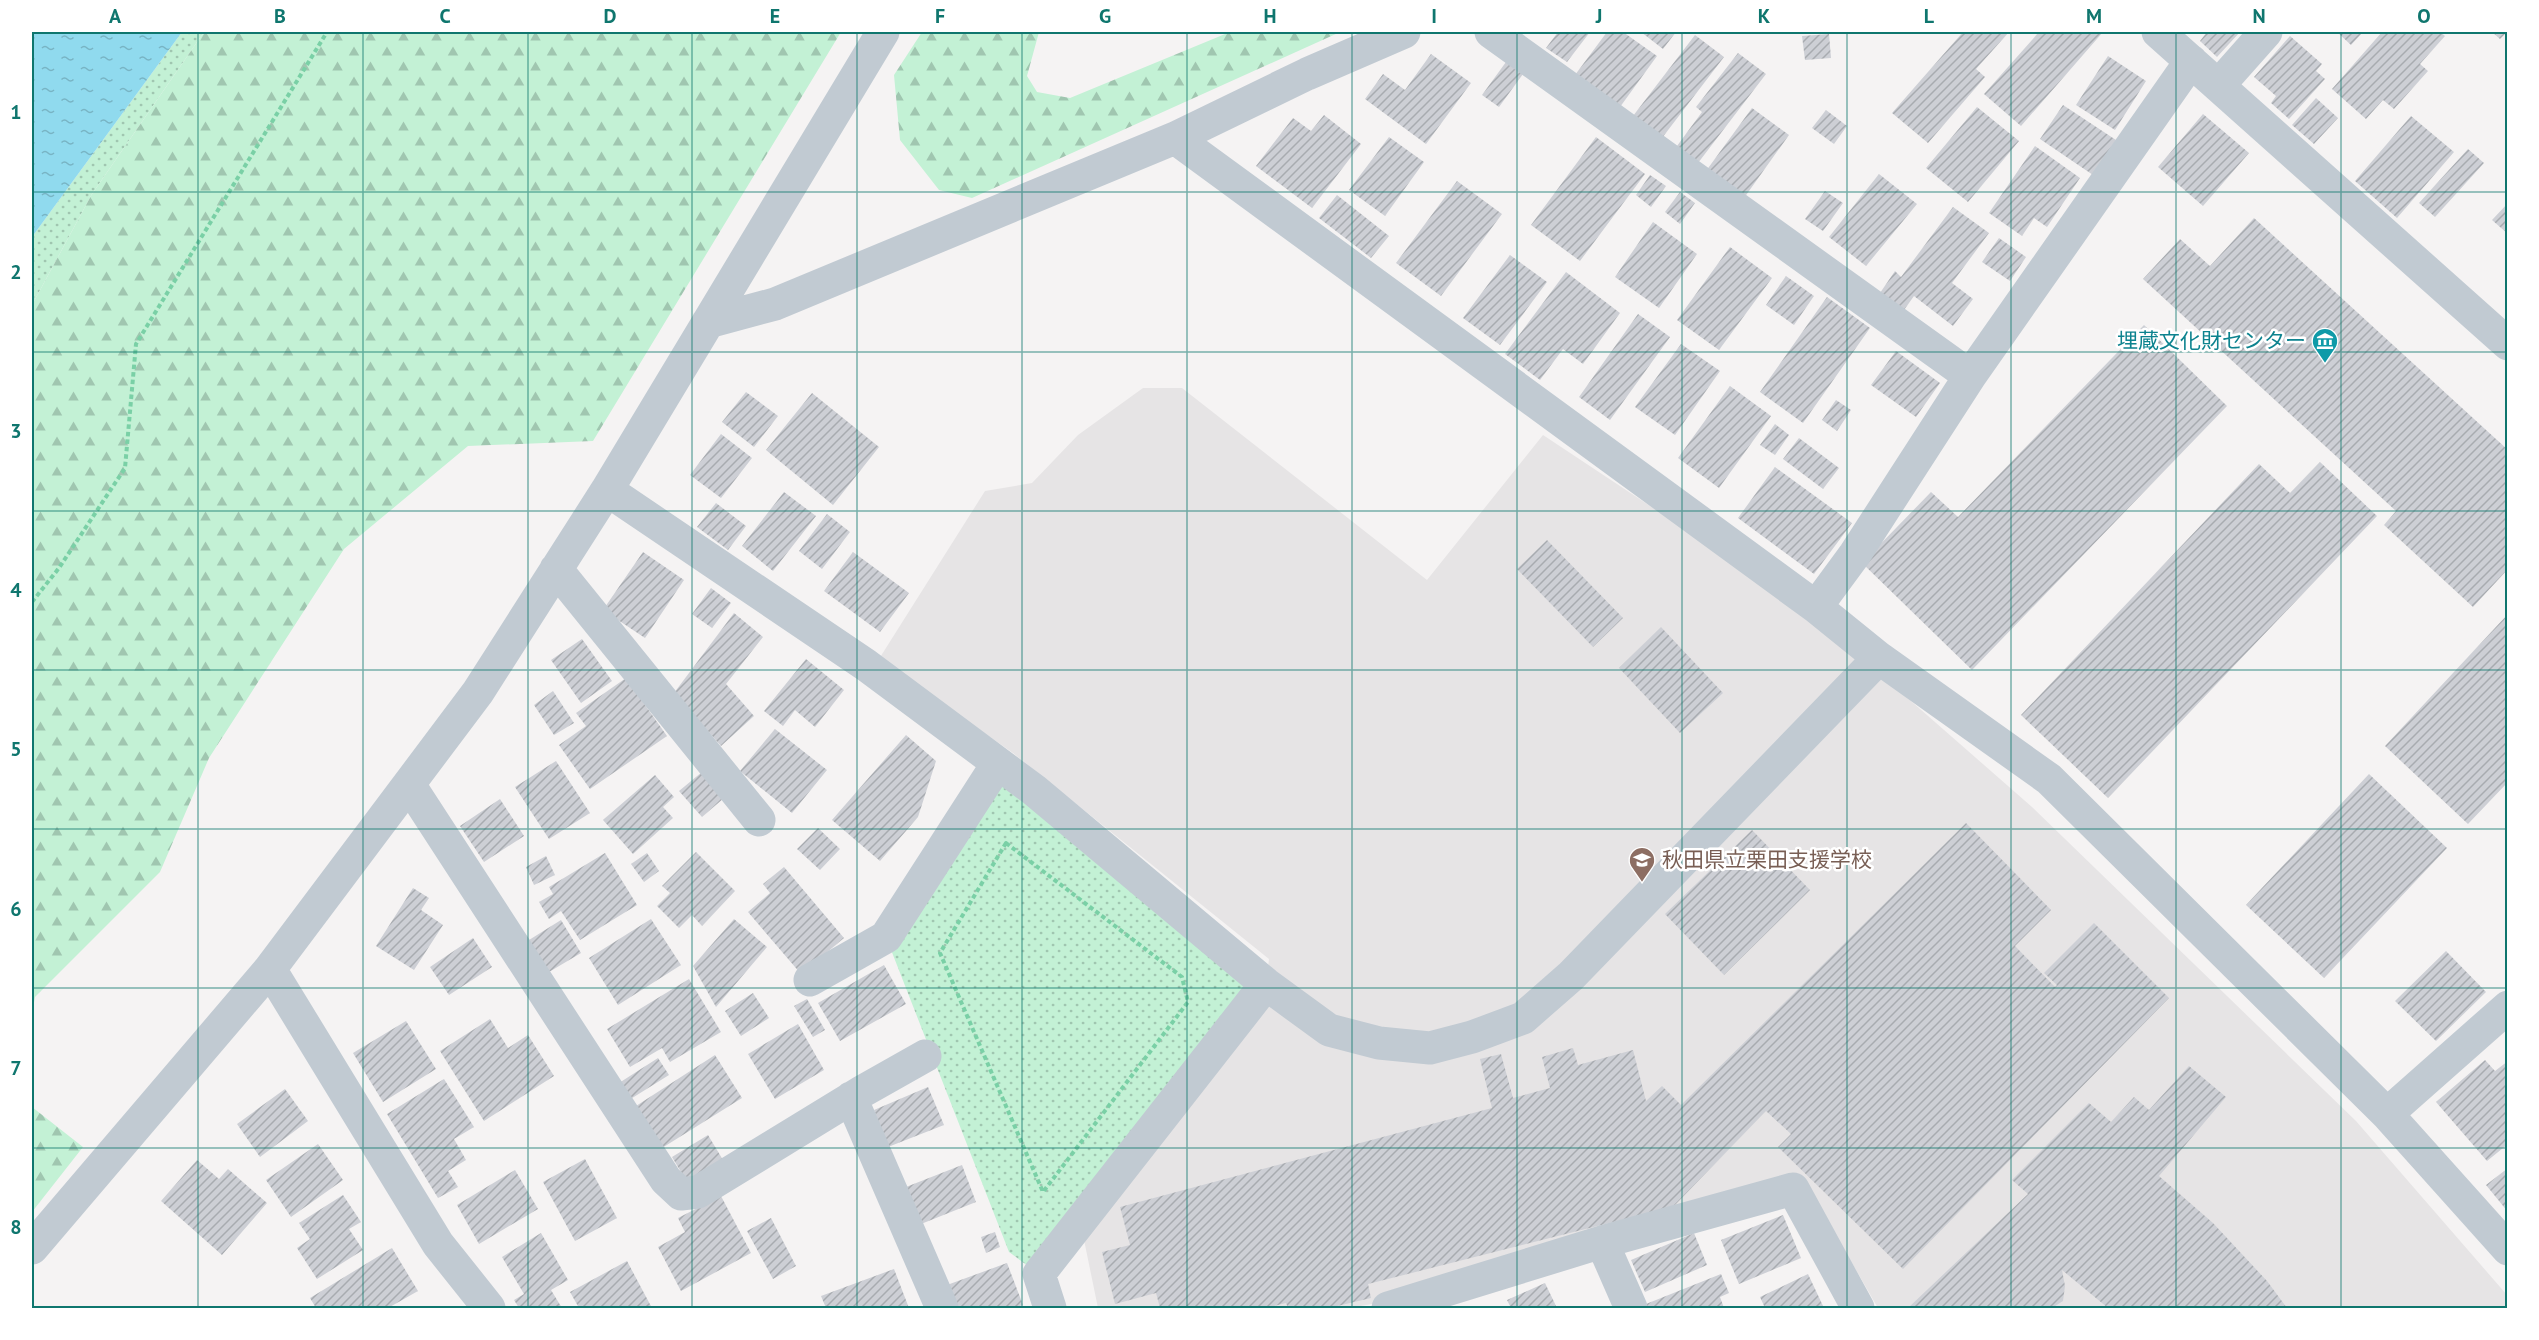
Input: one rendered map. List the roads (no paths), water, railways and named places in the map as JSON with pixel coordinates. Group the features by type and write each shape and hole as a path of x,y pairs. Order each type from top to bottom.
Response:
{"street":[{"path":"32,1248 270,969 410,786 478,692 607,490 883,32"},
{"path":"708,322 775,304 1174,138 1404,32"},
{"path":"1491,32 1970,376"},
{"path":"2158,32 2507,342"},
{"path":"2219,85 2266,32"},
{"path":"1816,607 1855,554 1970,376 2191,61"},
{"path":"1174,138 1816,607 1879,658 2049,779 2388,1114 2508,1249"},
{"path":"607,490 867,666 998,763 1034,790 1266,984 1329,1030 1379,1043 1430,1048 1472,1037 1523,1018 1570,976 1879,658"},
{"path":"556,569 759,820"},
{"path":"810,980 886,937 998,763"},
{"path":"410,786 666,1180 681,1194 698,1192 851,1098 925,1056"},
{"path":"270,969 438,1244 460,1275 489,1308"},
{"path":"1050,1308 1039,1274 1266,984"},
{"path":"2388,1114 2508,1007"},
{"path":"851,1098 942,1308"},
{"path":"1388,1308 1602,1242 1793,1189 1858,1308"},
{"path":"1602,1242 1631,1308"}],"water":[{"path":"32,32 182,32 32,237"}],"place":[{"name":"埋蔵文化財センター","path":"2325,364"},
{"name":"秋田県立栗田支援学校","path":"1642,883"}]}
